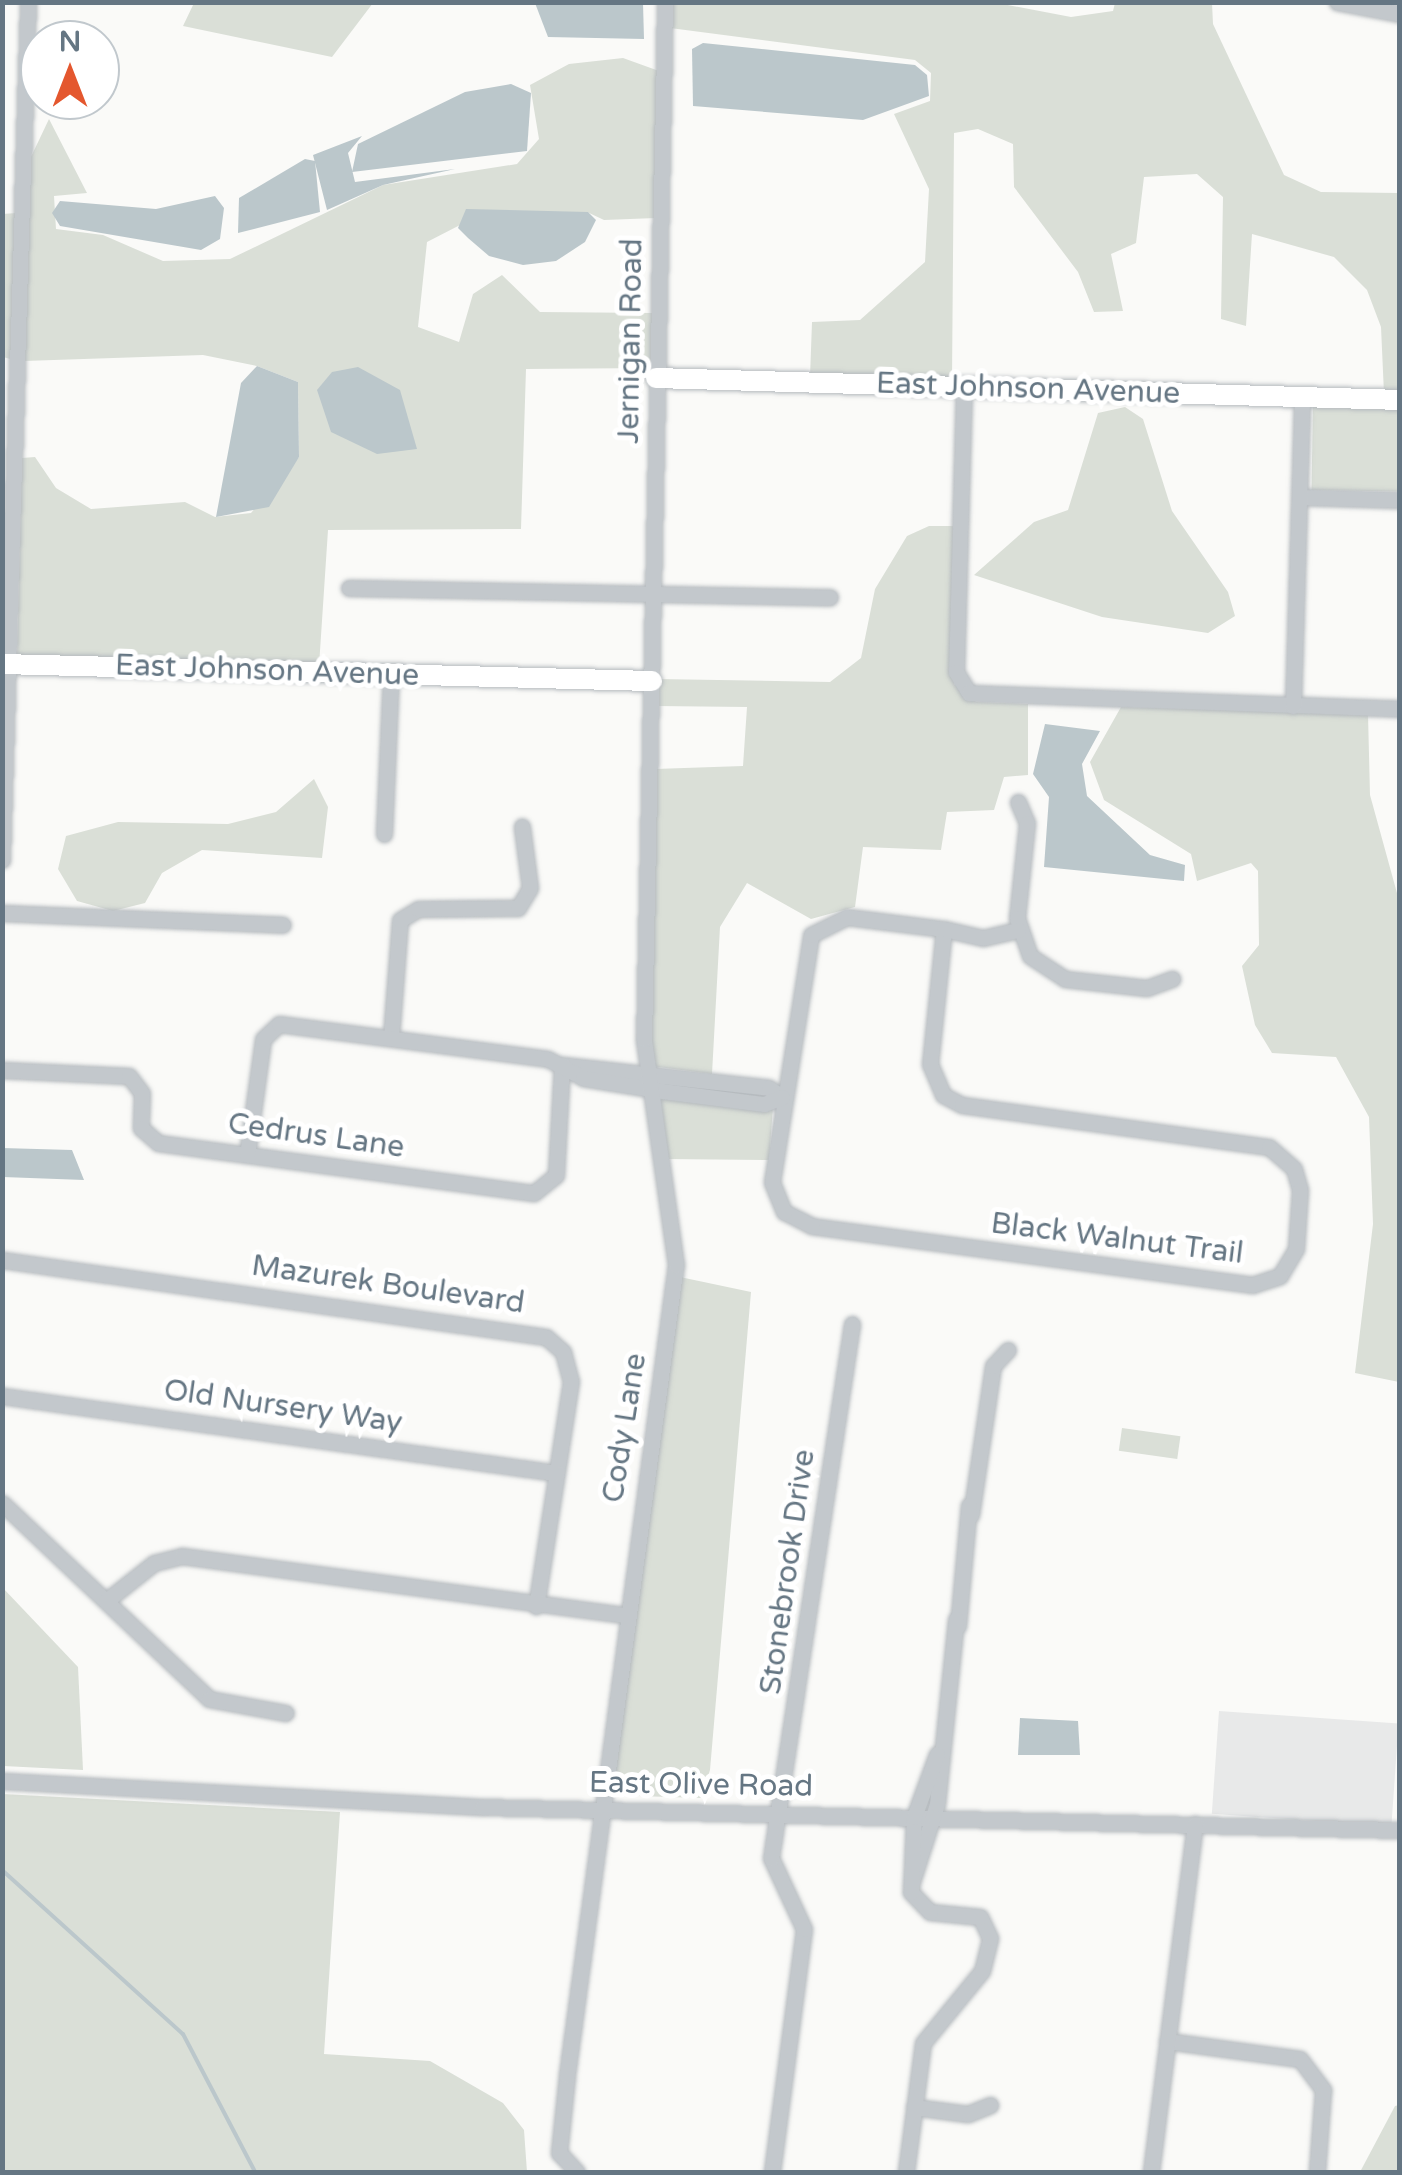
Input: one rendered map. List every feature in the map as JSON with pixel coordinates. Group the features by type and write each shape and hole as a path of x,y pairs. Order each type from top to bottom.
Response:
{"main road":[{"name":"East Johnson Avenue","path":"656,378 1400,400"},
{"name":"East Johnson Avenue","path":"7,664 652,682"}],"street":[{"path":"2,860 28,2"},
{"name":"Jernigan Road","path":"652,682 665,2"},
{"path":"1337,2 1400,14"},
{"path":"964,387 956,672 969,693 989,697 1400,710"},
{"path":"1293,706 1302,398"},
{"path":"1300,498 1400,500"},
{"path":"350,588 830,597"},
{"path":"384,834 390,674"},
{"name":"Cody Lane","path":"577,2172 560,2153 598,1810 676,1265 647,1080 652,682"},
{"path":"1018,802 1027,823 1018,930 1039,966 1065,979 1147,988 1172,979"},
{"path":"391,1038 400,920 418,909 518,908 530,888 522,827"},
{"path":"2,914 283,925"},
{"name":"Black Walnut Trail","path":"944,929 930,1064 943,1095 962,1106 1270,1147 1294,1169 1300,1190 1288,1268 1254,1284 801,1224 773,1193 782,1097 811,935 847,918 944,929 982,938 1018,930"},
{"path":"247,1155 267,1032 286,1024 782,1097"},
{"name":"Cedrus Lane","path":"2,1070 129,1076 142,1093 140,1128 151,1140 541,1191 556,1175 562,1065"},
{"name":"Mazurek Boulevard","path":"2,1260 536,1333 563,1352 570,1372 536,1606"},
{"name":"Stonebrook Drive","path":"772,2172 803,1911 775,1867 852,1324"},
{"path":"906,2172 928,2032 982,1971 990,1938 973,1914 923,1910 911,1884 937,1754 993,1366 1008,1350"},
{"name":"Old Nursery Way","path":"2,1396 557,1473"},
{"path":"2,1503 209,1699 286,1713"},
{"path":"106,1601 174,1556 627,1620"},
{"name":"East Olive Road","path":"2,1781 781,1821 922,1817 1400,1830"},
{"path":"1152,2172 1195,1824"},
{"path":"1167,2042 1300,2058 1322,2090 1318,2172"},
{"path":"914,2107 968,2114 990,2105"}],"shaded area":[{"path":"194,2 373,3 332,57 183,26"},
{"path":"992,2 1071,17 1113,11 1115,3 1212,3 1213,24 1284,175 1321,192 1399,193 1399,394 1384,394 1381,327 1367,290 1334,257 1252,234 1246,326 1221,319 1223,197 1197,174 1144,177 1136,243 1111,254 1123,311 1094,312 1078,272 1014,187 1013,144 978,129 954,133 952,381 810,377 812,322 860,320 925,262 929,189 894,114 930,101 931,73 915,60 670,28 670,4"},
{"path":"535,3 643,3 644,39 548,37"},
{"path":"703,43 915,65 927,75 929,96 863,120 693,106 692,49"},
{"path":"623,58 659,71 656,218 604,220 587,212 462,224 427,242 418,327 459,342 473,294 502,275 540,312 653,313 651,368 526,369 521,529 328,530 319,666 17,658 22,458 35,457 56,488 91,509 185,502 215,517 251,513 299,457 298,382 257,366 203,355 24,361 30,159 49,120 87,193 54,196 56,229 103,235 163,261 230,259 383,185 517,164 539,139 530,85 569,64"},
{"path":"511,84 531,93 527,151 352,172 358,144 465,92"},
{"path":"362,136 348,153 355,182 455,169 383,185 327,210 313,155"},
{"path":"305,159 315,161 320,212 238,233 239,198"},
{"path":"215,196 224,208 220,239 201,250 60,226 52,213 60,201 156,209"},
{"path":"466,209 588,212 596,220 585,242 556,261 523,265 489,256 468,238 458,228"},
{"path":"17,213 14,360 3,357 2,214"},
{"path":"257,366 298,382 299,457 269,507 216,517 241,383"},
{"path":"358,367 400,390 417,449 377,454 331,432 317,390 332,372"},
{"path":"1313,404 1399,406 1397,491 1311,490"},
{"path":"1125,407 1143,419 1172,511 1228,592 1235,616 1208,633 1102,617 974,575 1034,522 1068,510 1098,413"},
{"path":"929,526 955,526 954,684 976,702 1028,704 1028,775 1004,777 994,810 947,812 941,850 863,847 855,907 811,919 747,883 720,927 712,1074 651,1066 655,769 743,766 747,707 656,706 657,679 830,682 861,658 875,589 907,536"},
{"path":"1121,707 1368,714 1370,795 1400,904 1399,1382 1355,1373 1373,1224 1369,1117 1336,1057 1272,1053 1255,1025 1242,966 1259,945 1258,871 1251,863 1197,881 1191,854 1104,800 1090,762"},
{"path":"1045,724 1100,731 1082,764 1087,796 1150,855 1185,865 1184,881 1044,867 1049,797 1033,774"},
{"path":"314,779 328,807 322,858 202,850 162,873 145,903 113,911 77,901 58,869 66,836 118,822 228,824 276,812"},
{"path":"654,1096 773,1107 769,1160 665,1159"},
{"path":"2,1148 72,1150 84,1180 3,1177"},
{"path":"680,1277 751,1292 710,1770 701,1798 605,1795"},
{"path":"1122,1428 1180,1436 1177,1459 1119,1451"},
{"path":"2,1587 78,1667 83,1770 3,1766"},
{"path":"1219,1711 1399,1724 1391,1826 1212,1814"},
{"path":"1020,1718 1078,1721 1080,1755 1018,1755"},
{"path":"3,1794 340,1812 324,2054 430,2061 503,2103 524,2130 527,2172 3,2172"},
{"path":"1399,2105 1399,2172 1360,2172 1395,2106"}],"waterway":[{"path":"2,1870 183,2034 255,2172"}]}
